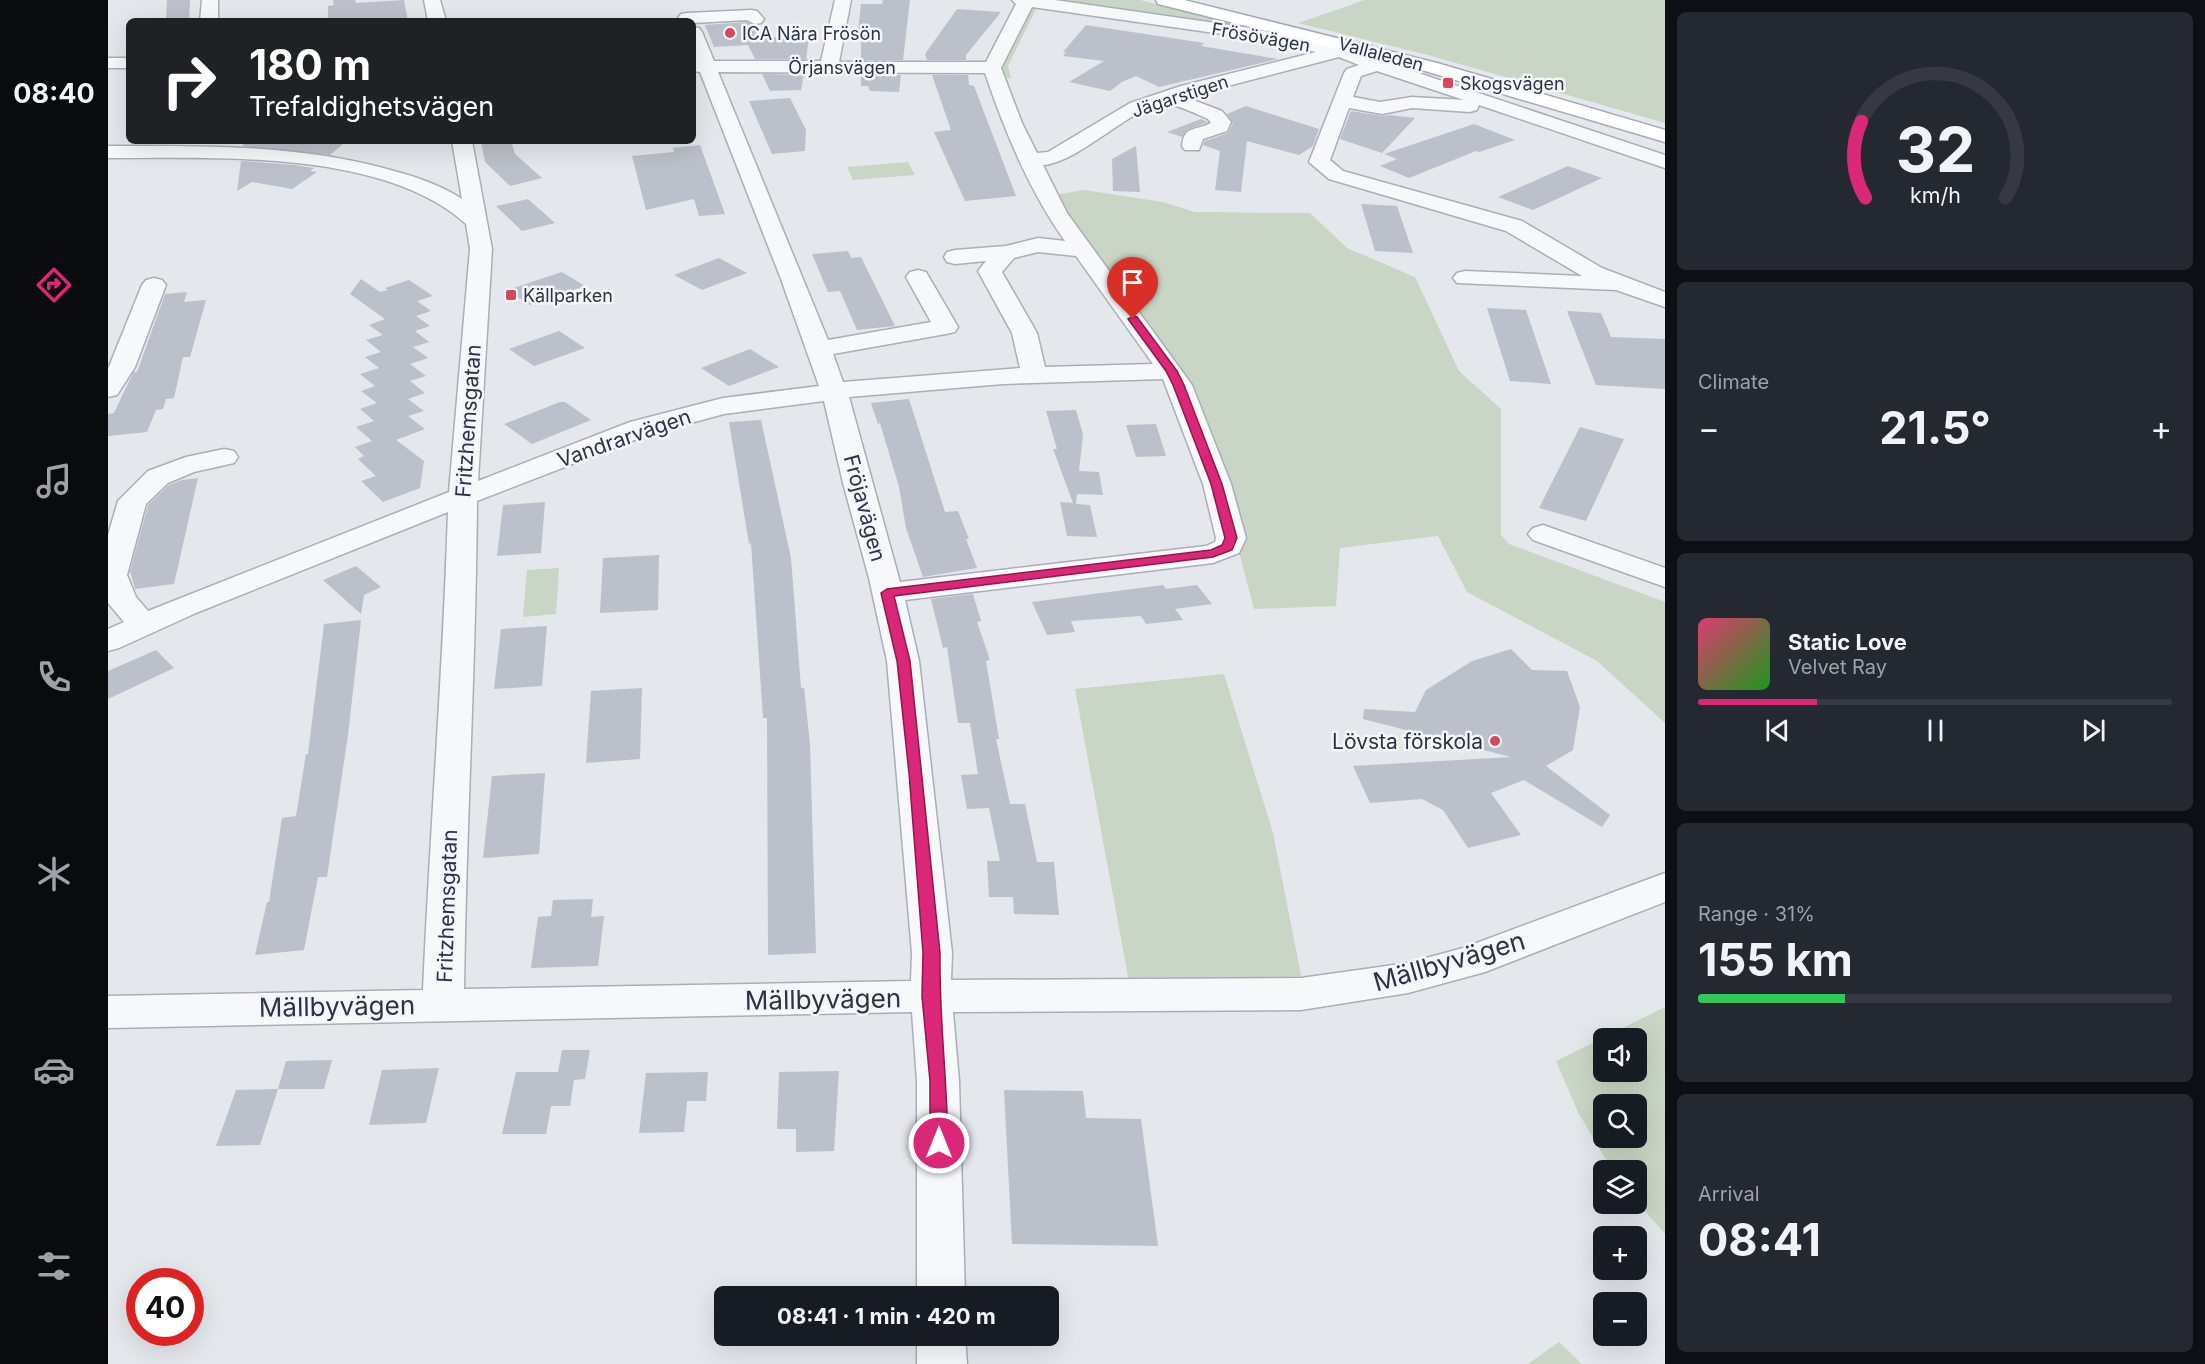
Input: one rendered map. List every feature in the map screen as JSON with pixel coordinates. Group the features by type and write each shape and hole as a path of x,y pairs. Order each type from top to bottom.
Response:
{"main road":[{"name":"Vallaleden","path":"1164,0 1431,67 1665,136"}],"street":[{"path":"209,18 210,0"},
{"path":"432,0 436,18"},
{"path":"829,66 843,0"},
{"path":"887,593 1213,554 1228,547 1231,538 1216,484 1171,371 1057,214 1012,123 992,68 1023,0"},
{"name":"Frösövägen","path":"1023,0 1250,33 1340,52 1665,162"},
{"name":"Fröjavägen","path":"681,1 688,18"},
{"path":"696,23 751,15 755,19"},
{"name":"Fröjavägen","path":"696,49 700,66 819,349 841,411 857,483 903,661 910,712 932,953 931,996 938,1081 941,1286"},
{"name":"Jägarstigen","path":"1029,159 1053,158 1137,107 1167,97 1340,52"},
{"path":"108,63 126,63"},
{"path":"1378,64 1353,73 1319,162 1336,175 1514,226 1594,273 1620,283 1661,312"},
{"name":"Örjansvägen","path":"700,66 992,68"},
{"path":"1167,97 1215,115 1221,122 1220,127 1193,136 1192,146"},
{"path":"1343,101 1407,115"},
{"path":"1382,108 1389,104 1402,103 1467,106 1489,102"},
{"name":"Fritzhemsgatan","path":"443,1004 447,860 460,643 463,496 481,249 463,144"},
{"path":"108,152 192,147 347,165 399,178 446,198 477,222"},
{"path":"955,257 1006,253 1038,245 1083,250"},
{"path":"1006,253 990,272 1028,338 1033,354 1033,375"},
{"path":"819,349 946,327 918,277"},
{"path":"1465,278 1620,283"},
{"path":"108,389 122,367 154,285"},
{"name":"Vandrarvägen","path":"108,641 185,606 640,428 723,406 833,392 1033,375 1171,371"},
{"path":"142,626 121,599 112,575 132,501 158,477 186,465 224,457"},
{"path":"1544,534 1665,578"},
{"name":"Mällbyvägen","path":"108,1012 931,996 1301,994 1408,978 1471,961 1665,887"},
{"path":"941,1346 942,1364"}],"green space":[{"path":"1050,0 1140,0 1284,36"},
{"path":"1365,0 1665,0 1665,123 1428,55 1298,23"},
{"path":"1026,1 1037,7 1008,66 1011,78 997,79"},
{"path":"908,162 915,175 853,180 847,167"},
{"path":"1084,190 1163,202 1195,212 1310,213 1347,248 1415,277 1459,371 1501,409 1501,535 1509,544 1665,602 1665,723 1597,661 1467,592 1438,536 1340,548 1336,606 1254,609 1222,488 1185,384 1054,195"},
{"path":"559,568 556,614 523,617 527,570"},
{"path":"1224,674 1273,833 1302,980 1129,982 1075,689"},
{"path":"1665,1007 1665,1234 1647,1213 1647,1160 1606,1160 1599,1148 1647,1148 1647,1094 1593,1094 1593,1138 1578,1112 1556,1061 1593,1043 1593,1082 1647,1082 1647,1028 1623,1028"},
{"path":"1559,1342 1582,1364 1528,1364"}],"building":[{"path":"167,0 190,0 189,18 166,18"},
{"path":"333,0 355,0 356,3 404,0 407,18 328,18 328,6 334,5"},
{"path":"883,0 910,0 903,60 861,60 861,40 857,40 861,4 882,4"},
{"path":"957,9 1001,12 966,55 966,60 927,60 925,54"},
{"path":"747,22 758,26 763,37 809,38 806,59 755,59 748,45 714,47 705,25"},
{"path":"1086,25 1204,43 1201,46 1278,59 1159,87 1136,76 1110,91 1069,82 1104,61 1063,56 1066,52 1063,52"},
{"path":"762,74 804,75 801,90 770,91"},
{"path":"861,75 901,75 899,92 870,91 868,86 861,86"},
{"path":"932,75 968,75 969,85 974,86 1016,196 965,201 934,132 951,130"},
{"path":"790,98 806,130 805,151 772,154 749,101"},
{"path":"1246,106 1319,129 1313,146 1299,155 1247,141 1241,192 1215,190 1220,151 1203,145 1205,141 1228,133 1233,123 1227,114"},
{"path":"1351,111 1415,118 1382,153 1340,139"},
{"path":"1201,119 1208,122 1187,130 1182,137 1167,132"},
{"path":"1474,124 1515,140 1476,151 1409,178 1380,166 1397,159 1384,154"},
{"path":"243,144 343,144 330,155 243,146"},
{"path":"482,144 512,144 515,154 542,178 510,186 485,162"},
{"path":"700,145 725,214 699,216 694,199 646,210 632,156 674,152 673,148"},
{"path":"1136,146 1140,192 1113,191 1112,159"},
{"path":"241,161 295,165 314,168 310,171 317,172 292,189 252,182 237,191"},
{"path":"1568,166 1602,178 1533,210 1498,197"},
{"path":"528,199 555,223 522,231 496,206"},
{"path":"1361,204 1397,206 1413,253 1375,251"},
{"path":"848,251 851,258 861,257 895,326 857,330 840,291 828,292 812,254"},
{"path":"719,258 747,273 702,290 674,275"},
{"path":"562,272 585,286 530,305 507,290"},
{"path":"361,279 380,292 409,280 433,296 417,301 431,311 416,316 430,326 415,331 429,342 413,347 428,358 410,364 426,376 410,381 425,393 408,399 424,411 408,416 425,429 396,440 424,461 420,488 383,502 361,481 376,476 358,459 364,456 355,447 372,441 356,427 374,421 360,409 377,403 361,391 375,386 360,374 379,368 365,357 381,352 366,340 383,335 369,325 385,319 350,294"},
{"path":"187,292 184,302 206,300 190,357 183,357 174,398 166,399 163,409 156,410 147,432 108,436 108,414 114,413 130,379 134,372 137,372 165,294"},
{"path":"1487,308 1526,310 1551,384 1510,381"},
{"path":"1567,311 1601,313 1611,337 1665,339 1665,389 1596,385"},
{"path":"559,331 585,348 534,366 509,349"},
{"path":"750,349 779,367 729,386 701,368"},
{"path":"909,399 945,512 958,511 977,568 923,577 906,528 899,487 880,423 878,424 871,403"},
{"path":"565,402 591,420 532,444 504,424"},
{"path":"1076,410 1083,434 1079,471 1099,472 1103,495 1077,494 1076,504 1090,505 1097,537 1067,536 1060,502 1073,503 1053,449 1057,449 1046,411"},
{"path":"761,420 791,558 801,688 804,688 810,743 816,953 768,955 767,718 763,718 751,543 749,544 729,422"},
{"path":"1156,424 1166,456 1136,457 1126,425"},
{"path":"1580,427 1624,439 1586,521 1539,508"},
{"path":"198,478 174,584 135,589 130,571 148,505 169,485 182,480"},
{"path":"545,502 541,553 497,556 503,505"},
{"path":"659,555 658,610 600,613 603,558"},
{"path":"356,566 381,587 364,595 361,614 323,580"},
{"path":"1163,585 1166,589 1197,585 1212,604 1175,609 1183,620 1146,624 1141,616 1071,621 1075,632 1047,635 1032,602"},
{"path":"973,594 981,621 977,622 990,660 986,661 999,739 996,739 1010,804 1025,804 1037,862 1054,862 1059,915 1014,914 1013,897 989,897 987,861 1000,861 989,808 967,809 961,775 978,774 970,723 958,723 947,647 943,648 931,599"},
{"path":"361,620 348,735 327,877 318,877 304,950 255,955 267,902 269,902 282,818 296,816 306,754 308,754 324,624"},
{"path":"547,626 542,686 494,689 501,629"},
{"name":"Lövsta förskola","path":"1511,649 1532,670 1567,671 1580,707 1573,750 1546,766 1610,815 1602,827 1524,780 1491,793 1521,835 1468,848 1443,810 1422,799 1370,803 1353,766 1511,757 1363,719 1364,709 1415,712 1426,690 1472,661"},
{"path":"156,650 174,668 108,699 108,671"},
{"path":"642,688 640,759 586,763 591,691"},
{"path":"545,773 539,854 483,858 492,776"},
{"path":"593,899 591,917 604,916 598,966 531,968 538,917 551,916 553,900"},
{"path":"562,1050 590,1050 585,1079 574,1080 570,1106 551,1106 546,1134 502,1134 516,1072 558,1072"},
{"path":"332,1060 324,1089 278,1089 286,1061"},
{"path":"439,1068 426,1123 369,1125 382,1070"},
{"path":"839,1071 834,1151 796,1152 796,1129 777,1129 779,1072"},
{"path":"708,1072 706,1101 687,1101 684,1132 639,1133 646,1073"},
{"path":"278,1089 260,1145 216,1146 236,1090"},
{"path":"1004,1090 1083,1091 1086,1118 1141,1119 1158,1246 1012,1244"}],"place":[{"name":"ICA Nära Frösön","path":"730,33"},
{"name":"Skogsvägen","path":"1448,83"},
{"name":"Källparken","path":"511,295"},
{"name":"Lövsta förskola","path":"1495,741"}],"route":[{"path":"939,1143 938,1081 931,996 932,953 916,773 900,641 887,593 1213,554 1228,547 1231,538 1216,484 1179,385 1133,319"}]}
